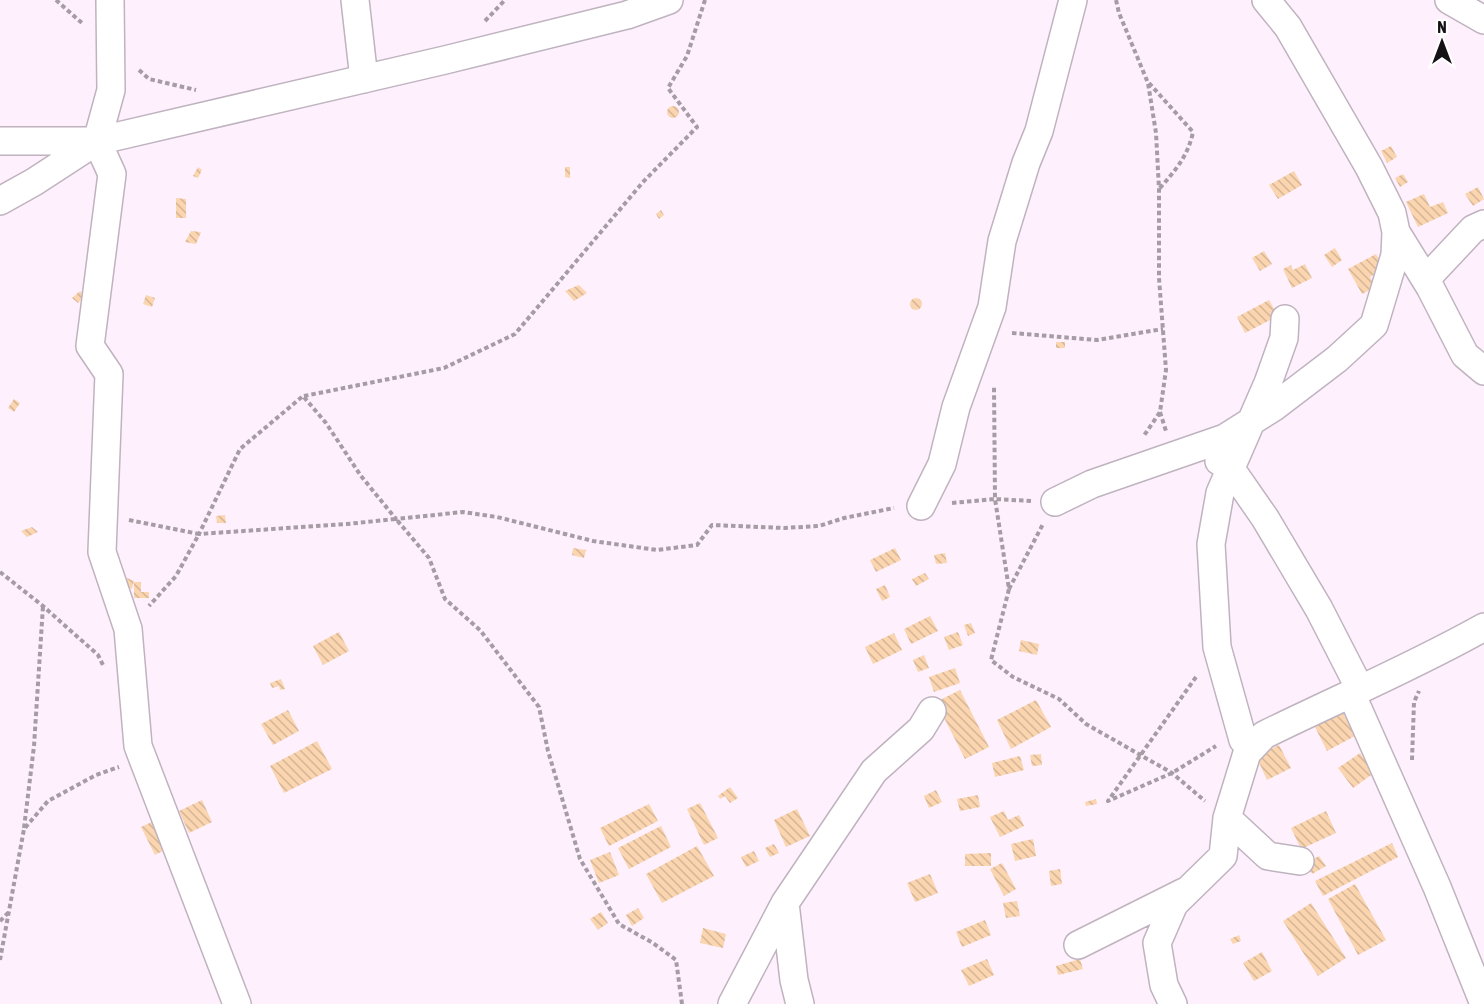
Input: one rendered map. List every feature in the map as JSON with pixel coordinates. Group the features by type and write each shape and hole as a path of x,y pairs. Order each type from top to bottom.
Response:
{"street":[{"path":"110,0 111,90 97,141 112,174 90,346 109,374 102,552 128,629 138,746 237,1004"},
{"path":"355,0 364,79"},
{"path":"0,141 97,141 627,15 669,0"},
{"path":"921,506 942,464 956,407 992,307 1002,241 1026,163 1039,131 1073,0"},
{"path":"1055,502 1092,484 1225,438 1251,422 1337,359 1374,325 1395,255 1396,232 1392,213 1288,27 1266,0"},
{"path":"1449,0 1484,20"},
{"path":"0,201 97,141"},
{"path":"1426,279 1473,229 1484,224"},
{"path":"1396,232 1426,279 1465,355 1484,371"},
{"path":"1243,740 1217,647 1211,544 1220,493 1268,383 1284,338 1285,319"},
{"path":"1197,448 1231,468 1265,518 1319,609 1484,1004"},
{"path":"1165,998 1157,943 1174,904 1223,856 1227,818 1247,753 1264,735 1435,655 1484,627"},
{"path":"732,1004 785,903 874,771 921,729 932,711"},
{"path":"1227,818 1268,856 1300,861"},
{"path":"1078,945 1188,890"},
{"path":"785,903 794,980 800,1004"}],"path":[{"path":"56,0 149,79 207,92"},
{"path":"128,629 176,576 240,448 303,396 444,368 515,334 643,182 698,127 668,88 687,56 705,0"},
{"path":"1116,0 1119,13 1148,83 1155,133 1159,189 1159,278 1166,370 1160,412 1143,437 1125,473"},
{"path":"1148,83 1193,132 1190,146 1181,164 1159,189"},
{"path":"1004,332 1097,340 1163,329"},
{"path":"303,396 326,423 361,476 429,558 445,599 480,630 539,707 548,751 580,859 619,924 653,943 676,960 682,1004"},
{"path":"1009,589 995,499 1055,502 1009,589 991,660 1013,677 1059,699 1086,724 1172,773 1227,818"},
{"path":"104,516 199,534 312,527 463,512 497,517 593,541 657,550 698,545 712,525 784,528"},
{"path":"0,572 43,606 98,655 107,675"},
{"path":"0,960 24,829 34,746 43,606"},
{"path":"1172,773 1108,801 1217,647"},
{"path":"1412,768 1414,702 1435,655"},
{"path":"24,829 48,801 96,775 142,759"},
{"path":"0,921 8,913"}],"building":[{"path":"673,106 679,112 673,118 667,112"},
{"path":"1391,146 1397,157 1387,163 1381,151"},
{"path":"198,167 202,170 198,178 193,176"},
{"path":"565,167 570,167 570,178 565,177"},
{"path":"1294,171 1302,185 1278,199 1269,185"},
{"path":"1403,174 1408,182 1400,187 1395,178"},
{"path":"1478,187 1484,199 1473,206 1465,194"},
{"path":"1424,194 1430,207 1443,202 1448,213 1418,227 1406,202"},
{"path":"176,198 186,199 186,218 176,218"},
{"path":"661,210 664,215 659,219 656,214"},
{"path":"191,231 201,232 196,244 185,242"},
{"path":"1335,248 1342,260 1332,267 1324,255"},
{"path":"1264,251 1272,264 1260,271 1252,258"},
{"path":"1376,254 1384,269 1370,277 1376,287 1362,294 1348,269"},
{"path":"1305,264 1312,278 1292,288 1283,269 1291,265 1293,270"},
{"path":"579,285 587,293 574,301 565,291"},
{"path":"80,291 85,296 78,303 72,298"},
{"path":"146,295 155,298 152,307 143,304"},
{"path":"918,298 922,304 918,310 914,310 910,302"},
{"path":"1269,300 1278,316 1245,333 1237,317"},
{"path":"1056,342 1065,342 1065,348 1056,348"},
{"path":"14,399 20,403 14,412 8,408"},
{"path":"225,515 226,523 217,523 216,516"},
{"path":"32,527 38,532 27,537 21,531"},
{"path":"573,548 586,550 584,558 572,555"},
{"path":"895,548 901,560 876,572 870,560"},
{"path":"945,553 947,563 936,564 934,555"},
{"path":"925,573 929,579 916,586 912,579"},
{"path":"127,578 134,581 132,589 124,585"},
{"path":"134,582 141,582 141,592 149,592 149,598 134,598"},
{"path":"885,585 890,597 882,601 876,589"},
{"path":"930,616 938,631 911,644 904,629"},
{"path":"971,623 975,633 968,636 964,625"},
{"path":"339,632 349,651 323,665 313,646"},
{"path":"958,632 963,645 949,650 944,637"},
{"path":"894,633 902,650 873,664 865,647"},
{"path":"1021,640 1039,644 1037,655 1019,651"},
{"path":"924,655 929,668 918,672 913,660"},
{"path":"955,668 960,683 934,692 929,677"},
{"path":"281,679 285,689 280,690 279,686 272,688 270,683"},
{"path":"960,690 989,747 965,759 936,702"},
{"path":"1036,700 1051,727 1011,749 997,720"},
{"path":"288,710 299,731 273,745 261,724"},
{"path":"1342,711 1355,736 1327,751 1314,725"},
{"path":"317,741 332,769 284,793 270,766"},
{"path":"1279,745 1291,768 1267,780 1256,756"},
{"path":"1360,753 1374,773 1353,788 1338,768"},
{"path":"1041,754 1042,765 1032,766 1030,755"},
{"path":"1020,756 1024,770 995,777 992,763"},
{"path":"730,787 738,798 730,803 725,796 720,799 718,796"},
{"path":"936,790 942,802 929,808 924,796"},
{"path":"978,795 980,807 960,811 957,799"},
{"path":"1096,799 1097,804 1086,806 1085,802"},
{"path":"202,800 212,822 189,833 179,811"},
{"path":"700,803 718,838 704,845 687,809"},
{"path":"649,804 658,821 609,846 600,828"},
{"path":"797,809 810,836 786,847 774,820"},
{"path":"1004,811 1008,820 1019,815 1024,826 1000,837 990,817"},
{"path":"1326,811 1336,833 1301,849 1291,828"},
{"path":"158,819 172,846 155,855 141,827"},
{"path":"661,826 671,847 629,869 618,848"},
{"path":"1033,839 1036,856 1015,861 1011,844"},
{"path":"1392,843 1398,857 1323,896 1315,881"},
{"path":"774,844 779,853 770,857 765,848"},
{"path":"697,846 714,876 662,903 646,874"},
{"path":"754,851 759,861 746,867 741,857"},
{"path":"610,852 619,875 599,883 590,860"},
{"path":"991,853 991,866 965,866 965,854"},
{"path":"1319,856 1326,866 1312,874 1306,863"},
{"path":"1002,863 1016,889 1004,896 990,869"},
{"path":"1060,869 1062,884 1051,886 1049,871"},
{"path":"930,874 938,893 915,902 907,883"},
{"path":"1355,884 1386,940 1358,955 1328,899"},
{"path":"1017,901 1020,916 1006,918 1003,903"},
{"path":"1311,903 1346,958 1318,976 1283,921"},
{"path":"638,908 644,918 632,926 626,915"},
{"path":"601,912 608,923 598,930 590,919"},
{"path":"985,920 991,935 962,947 956,932"},
{"path":"703,928 726,934 723,948 700,943"},
{"path":"1239,935 1241,941 1233,944 1230,939"},
{"path":"1262,952 1272,971 1254,981 1243,963"},
{"path":"987,959 994,975 969,986 961,970"},
{"path":"1080,959 1083,969 1058,975 1056,966"}]}
